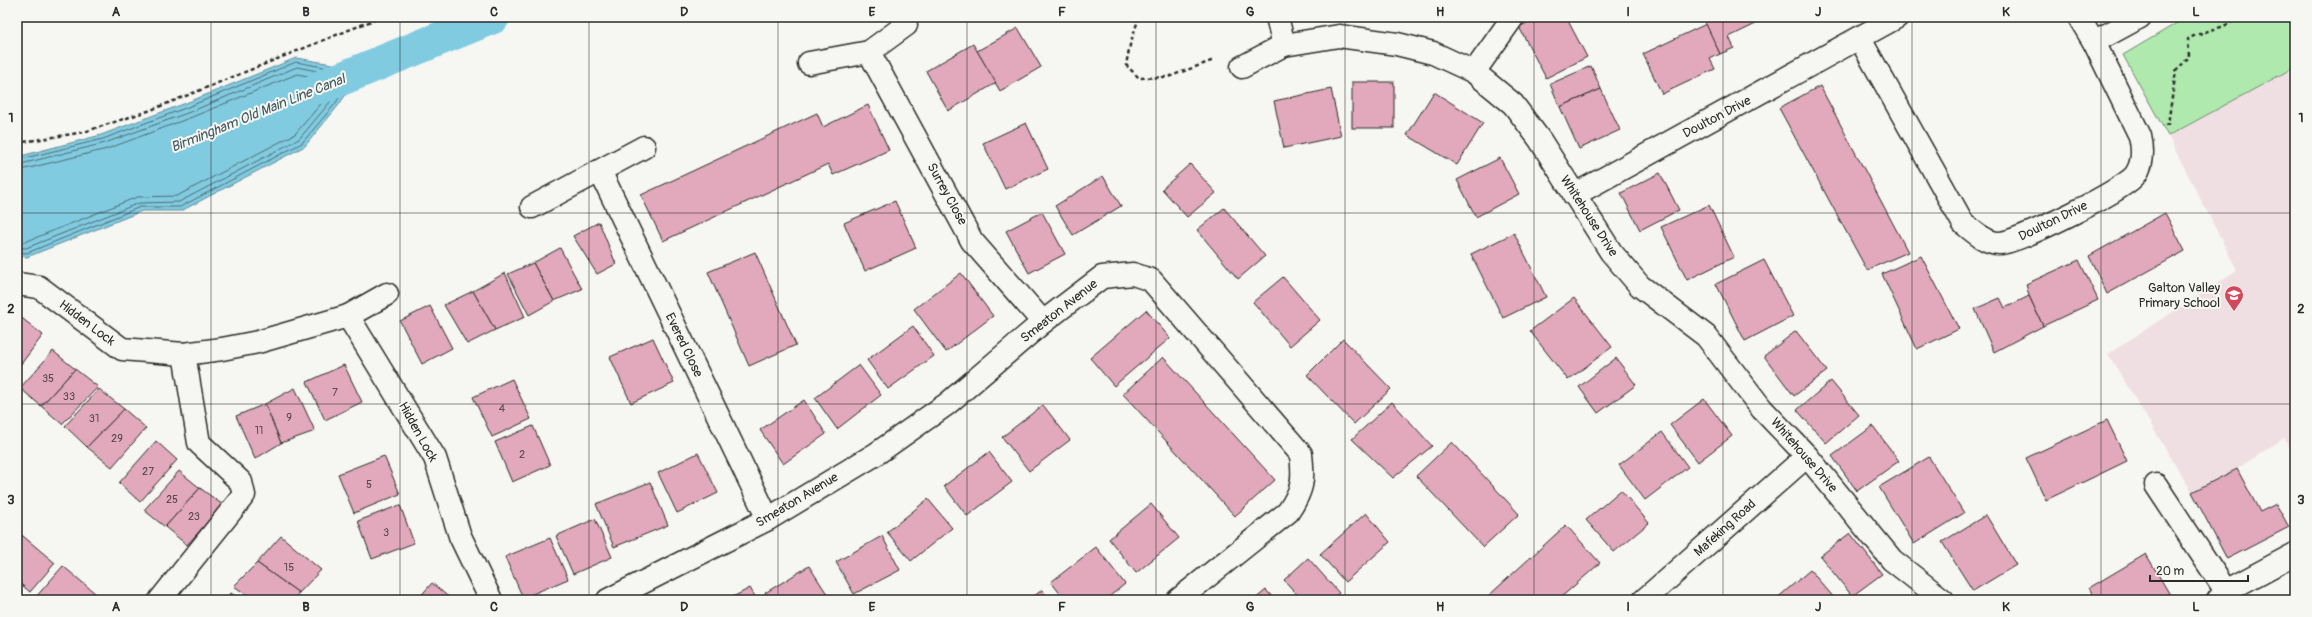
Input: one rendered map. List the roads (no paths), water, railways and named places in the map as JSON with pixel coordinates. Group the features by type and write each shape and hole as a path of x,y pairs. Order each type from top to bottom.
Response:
{"street":[{"path":"1277,17 1284,45"},
{"path":"1474,72 1513,17"},
{"name":"Doulton Drive","path":"1574,195 1898,17"},
{"name":"Doulton Drive","path":"1860,39 1963,223 1980,236 1999,244 2024,237 2122,186 2136,175 2144,152 2140,136 2094,42 2079,17"},
{"path":"2094,42 2140,17"},
{"path":"809,63 869,52 906,25"},
{"name":"Whitehouse Drive","path":"1242,67 1284,45 1339,36 1397,44 1433,53 1474,72 1513,104 1540,140 1611,252 1640,286 1706,336 1762,409 1807,456 1892,560 1943,600"},
{"name":"Surrey Close","path":"869,52 972,241 1043,322"},
{"path":"532,207 644,147"},
{"name":"Evered Close","path":"600,171 768,519"},
{"name":"Smeaton Avenue","path":"608,600 768,519 876,454 947,404 1043,322 1102,277 1133,274 1151,280 1301,454 1302,482 1300,495 1288,512 1178,600"},
{"name":"Hidden Lock","path":"17,284 39,287 122,349 184,354 258,342 348,316 387,294"},
{"name":"Hidden Lock","path":"348,316 435,458 460,536 491,600"},
{"path":"160,600 244,495 241,482 199,443 184,354"},
{"name":"Mafeking Road","path":"1644,600 1807,456"},
{"path":"2156,485 2222,595 2295,554"}],"water":[{"path":"296,58 363,69 338,106 305,146 181,211 142,211 27,257 17,256 17,157 101,135 186,103"}],"waterway":[{"name":"Birmingham Old Main Line Canal","path":"321,87 493,17"}],"place":[{"name":"Galton Valley Primary School","path":"2234,312"}]}
